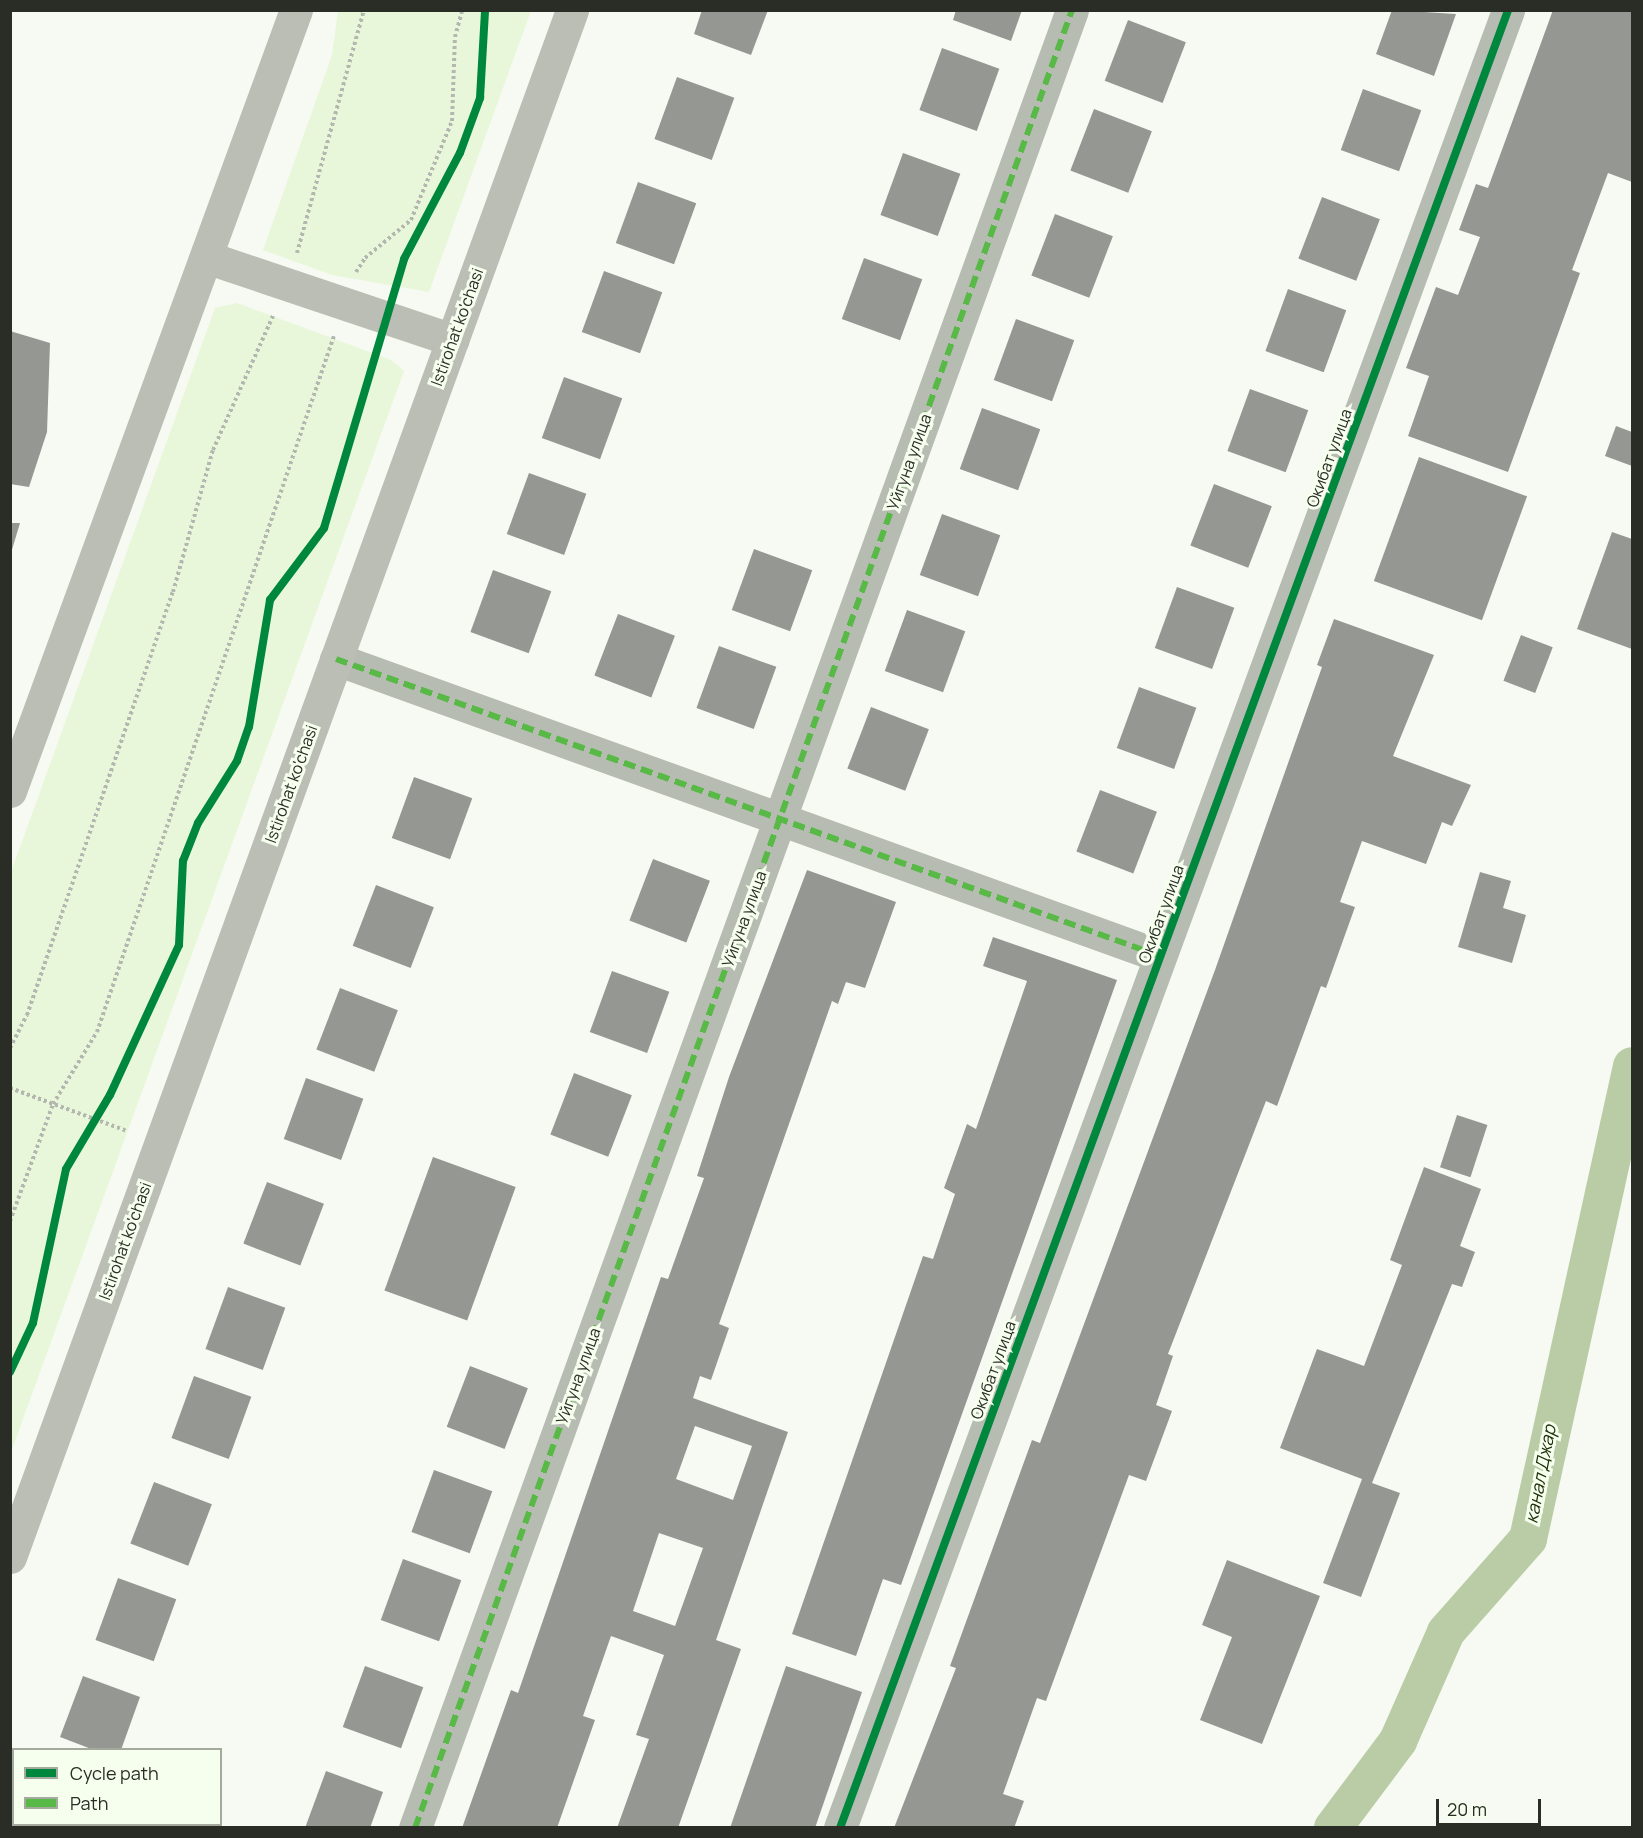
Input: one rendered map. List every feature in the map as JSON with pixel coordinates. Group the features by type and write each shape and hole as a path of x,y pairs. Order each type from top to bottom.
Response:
{"main road":[{"path":"10,791 296,10"},
{"name":"Istirohat ko'chasi","path":"10,1557 572,10"},
{"path":"206,257 452,340"}],"street":[{"name":"Уйгуна улица","path":"415,1827 1072,10"},
{"name":"Окибат улица","path":"840,1827 1508,10"},
{"path":"336,659 781,816 1160,956"}],"path":[{"path":"10,1048 27,1015 174,592 213,450 286,284 364,10"},
{"path":"352,279 365,258 411,220 448,132 462,10"},
{"path":"10,1221 53,1104 97,1032 335,333"},
{"path":"10,1088 131,1132"},
{"path":"89,1127 99,1111"}],"green space":[{"path":"338,11 531,11 429,292 332,275 263,250 332,55"},
{"path":"237,303 391,360 404,371 11,1452 11,872 215,308"}],"building":[{"path":"702,10 768,10 751,55 694,34"},
{"path":"956,10 1022,10 1011,41 953,20"},
{"path":"1392,10 1456,14 1434,76 1376,54"},
{"path":"1553,10 1632,10 1632,182 1608,173 1572,270 1580,273 1508,472 1408,436 1429,376 1406,368 1436,287 1458,295 1480,237 1459,230 1476,184 1488,188"},
{"path":"1128,20 1186,42 1163,103 1105,81"},
{"path":"942,48 999,69 977,131 919,110"},
{"path":"677,77 734,98 712,160 654,139"},
{"path":"1363,89 1421,110 1399,171 1341,150"},
{"path":"1094,109 1152,131 1128,193 1070,171"},
{"path":"903,153 960,174 938,236 880,215"},
{"path":"638,182 696,203 674,264 616,243"},
{"path":"1322,197 1380,219 1356,281 1298,259"},
{"path":"1055,214 1113,236 1089,298 1031,276"},
{"path":"864,258 922,279 900,340 842,319"},
{"path":"604,271 662,292 640,353 582,332"},
{"path":"1288,289 1346,310 1324,372 1265,351"},
{"path":"1016,319 1074,340 1052,401 994,380"},
{"path":"10,331 50,343 47,432 29,487 10,484"},
{"path":"564,377 622,398 600,459 542,438"},
{"path":"1250,389 1308,410 1286,472 1227,451"},
{"path":"982,408 1040,429 1018,490 960,469"},
{"path":"1616,426 1632,432 1632,466 1605,456"},
{"path":"1419,457 1527,496 1482,620 1374,581"},
{"path":"529,473 586,494 564,555 507,534"},
{"path":"1214,484 1272,506 1248,568 1190,546"},
{"path":"942,514 1000,535 978,596 920,575"},
{"path":"10,523 20,523 11,553 10,553"},
{"path":"1612,532 1632,539 1632,649 1577,629"},
{"path":"754,549 812,570 790,631 732,610"},
{"path":"493,570 551,591 529,653 470,632"},
{"path":"1177,587 1234,608 1212,669 1155,648"},
{"path":"907,610 965,631 943,692 885,671"},
{"path":"618,614 675,636 651,697 594,676"},
{"path":"1334,619 1434,655 1393,756 1471,785 1452,826 1442,822 1426,864 1362,841 1340,902 1355,907 1326,988 1321,986 1277,1106 1266,1101 1168,1354 1173,1356 1156,1405 1172,1411 1146,1481 1129,1475 1046,1701 1037,1698 1003,1794 1024,1801 1014,1828 894,1828 956,1668 950,1666 1032,1440 1040,1443 1215,970 1322,667 1317,665"},
{"path":"1521,635 1553,647 1535,693 1503,681"},
{"path":"719,646 776,667 754,729 696,708"},
{"path":"1139,687 1196,708 1174,769 1117,748"},
{"path":"871,707 929,729 905,791 847,769"},
{"path":"414,777 472,798 450,859 392,838"},
{"path":"1100,790 1157,812 1133,873 1076,852"},
{"path":"653,859 710,881 686,942 629,921"},
{"path":"807,870 896,902 865,988 846,982 838,1004 832,1001 719,1324 729,1328 711,1380 700,1376 693,1398 788,1432 716,1640 741,1649 678,1828 617,1828 649,1739 636,1735 664,1655 611,1636 583,1716 595,1720 557,1828 462,1828 511,1690 518,1693 661,1277 668,1279 704,1178 697,1176 729,1077","holes":["695,1426 752,1446 733,1500 676,1479","659,1533 703,1548 675,1626 633,1611"]},
{"path":"1480,872 1511,881 1503,908 1526,915 1512,963 1458,947"},
{"path":"376,885 434,907 411,968 353,946"},
{"path":"993,937 1117,980 901,1585 883,1579 856,1656 792,1634 923,1256 933,1259 955,1194 944,1188 967,1124 976,1129 1027,981 983,966"},
{"path":"612,971 669,992 647,1053 590,1032"},
{"path":"340,988 398,1010 374,1072 316,1050"},
{"path":"574,1073 632,1095 608,1157 550,1135"},
{"path":"306,1078 363,1099 341,1160 284,1139"},
{"path":"1457,1115 1487,1125 1470,1177 1440,1167"},
{"path":"433,1157 516,1187 467,1321 384,1290"},
{"path":"1424,1167 1481,1189 1460,1246 1475,1252 1462,1287 1452,1284 1372,1483 1400,1493 1361,1597 1323,1583 1362,1479 1280,1448 1317,1349 1364,1366 1402,1265 1390,1260"},
{"path":"267,1182 324,1204 300,1265 243,1244"},
{"path":"228,1287 285,1308 263,1370 205,1349"},
{"path":"470,1366 528,1388 505,1449 447,1427"},
{"path":"194,1376 251,1397 229,1459 171,1438"},
{"path":"434,1470 492,1491 470,1553 411,1532"},
{"path":"154,1482 212,1504 188,1566 130,1544"},
{"path":"403,1559 461,1580 439,1641 381,1620"},
{"path":"1227,1560 1320,1596 1262,1744 1200,1720 1232,1637 1202,1625"},
{"path":"118,1578 176,1599 154,1661 95,1640"},
{"path":"365,1666 423,1687 401,1748 343,1727"},
{"path":"786,1666 862,1692 815,1828 730,1828"},
{"path":"83,1676 140,1697 122,1748 89,1748 60,1737"},
{"path":"326,1771 383,1792 370,1828 305,1828"}],"waterway":[{"name":"канал Джар","path":"1333,1828 1398,1741 1446,1632 1528,1539 1632,1066"}],"marked path":[{"path":"415,1828 1072,10"},
{"path":"336,659 1160,956"}],"cycle path":[{"path":"10,1372 33,1323 66,1169 110,1095 179,945 183,861 198,823 237,761 249,727 270,600 324,528 404,259 460,153 480,98 485,10"},
{"path":"840,1828 1508,10"}]}
